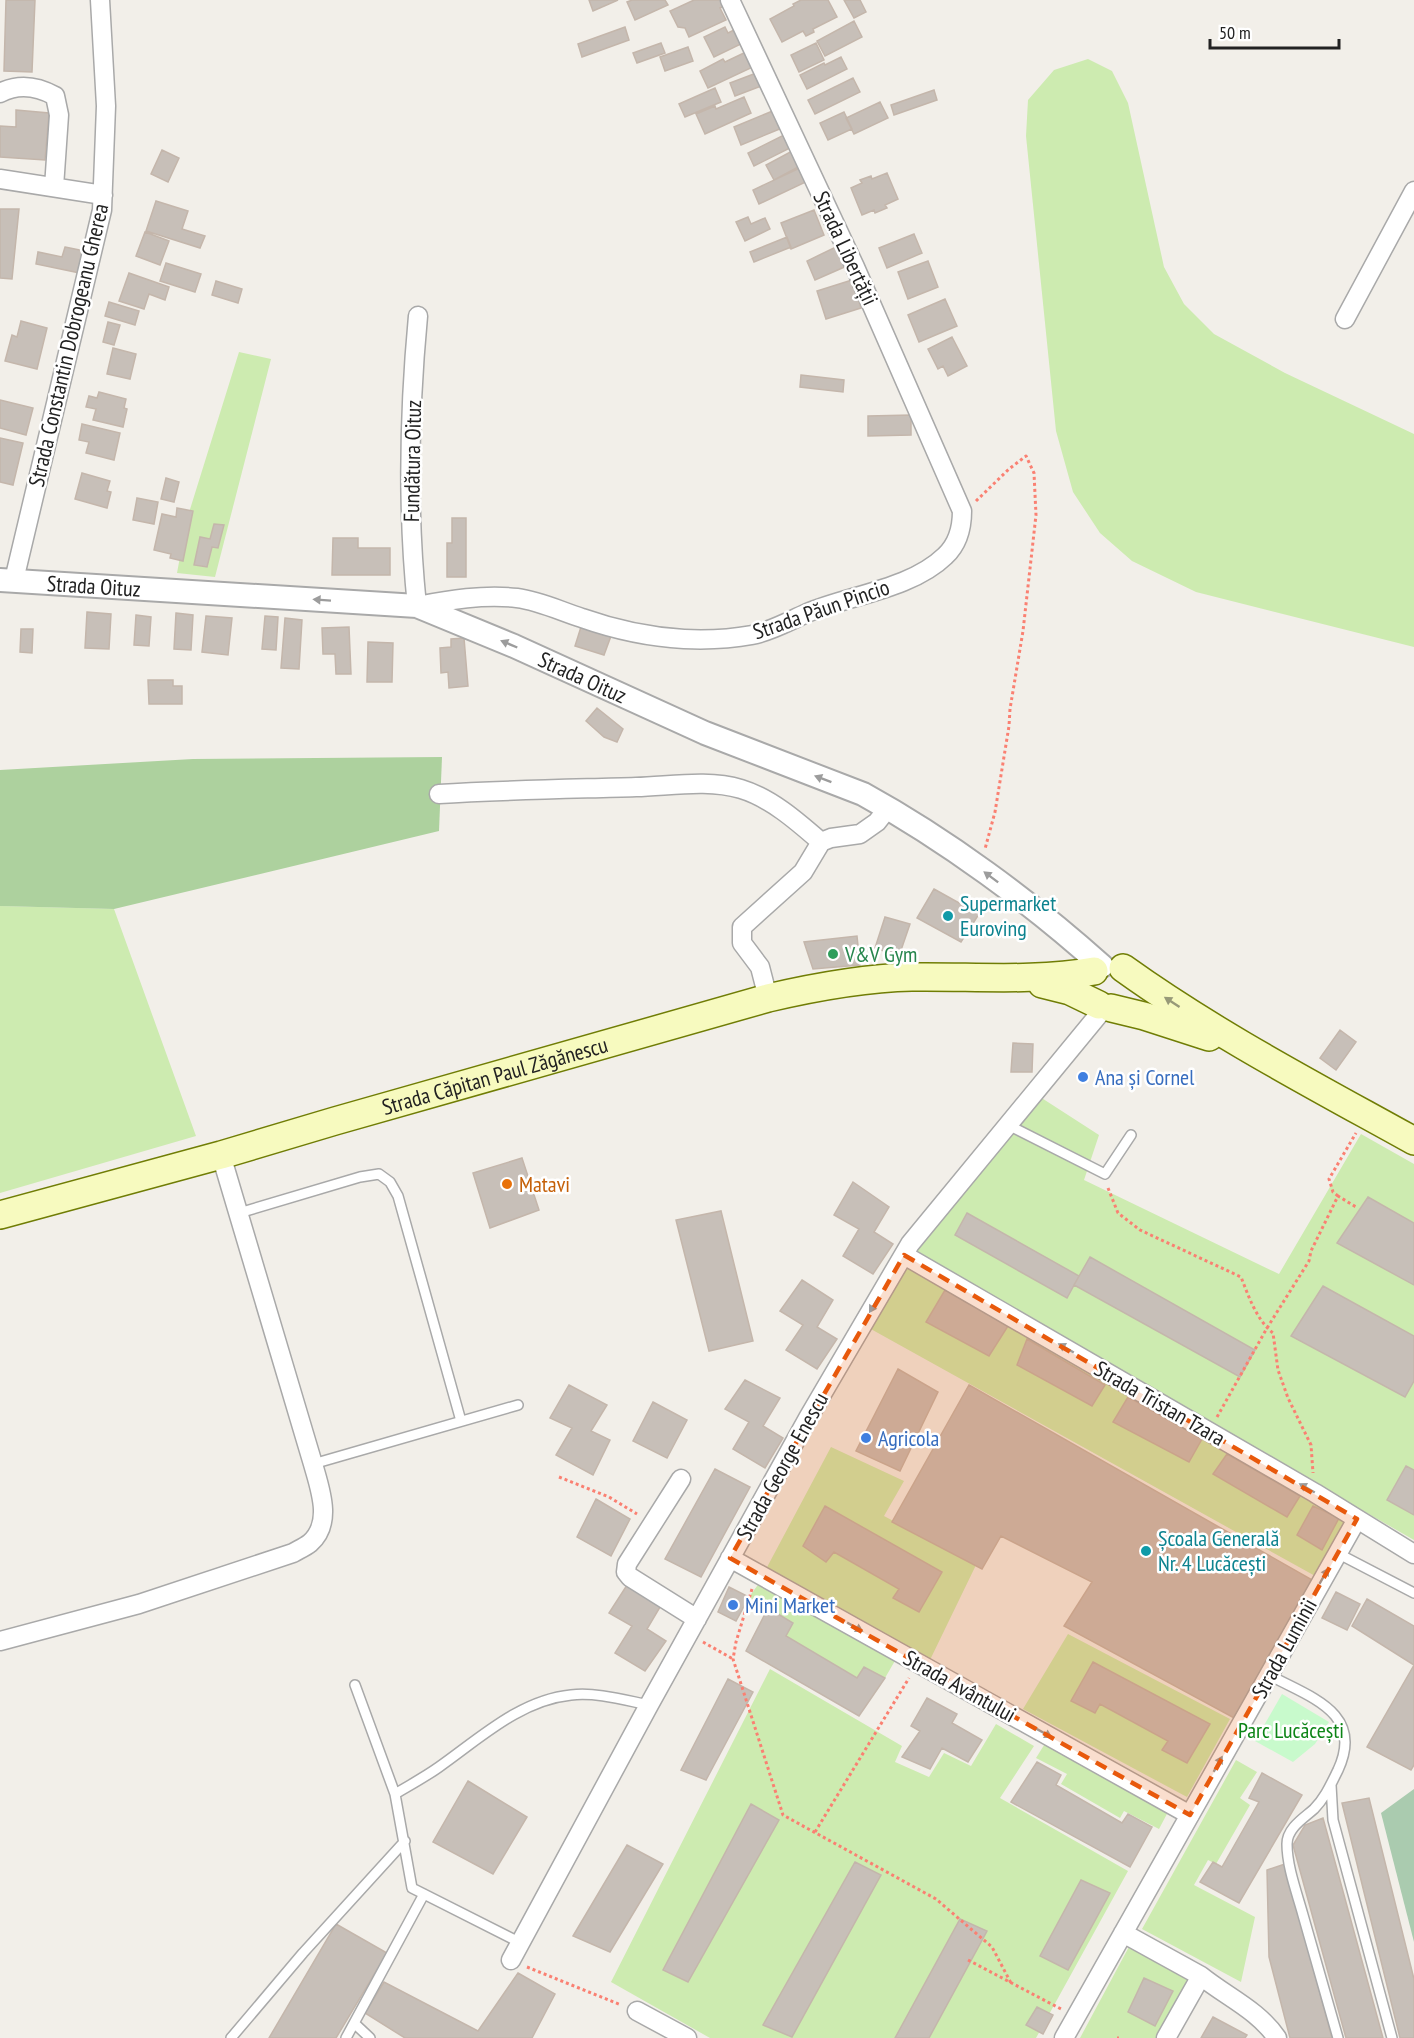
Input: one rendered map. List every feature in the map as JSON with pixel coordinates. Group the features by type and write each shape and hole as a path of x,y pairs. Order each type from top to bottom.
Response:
{"main road":[{"name":"Strada Căpitan Paul Zăgănescu","path":"0,1215 221,1155 768,998 837,983 886,978 1061,976 1106,968 1185,1010 1258,1055 1414,1141"},
{"path":"1106,968 1131,979 1131,992 1124,1003 1105,1006 1094,1000 1089,989 1091,976 1106,968"},
{"name":"Strada Căpitan Paul Zăgănescu","path":"996,978 1037,983 1070,991 1105,1006 1165,1022 1258,1055"}],"street":[{"name":"Strada Constantin Dobrogeanu Gherea","path":"7,580 102,210 106,106 100,0"},
{"name":"Strada Libertății","path":"730,0 855,267 957,498"},
{"path":"0,93 12,87 28,87 42,89 55,96 59,115 54,187"},
{"path":"0,179 103,195"},
{"path":"1345,319 1414,191"},
{"name":"Fundătura Oituz","path":"417,606 411,533 411,465 414,353 418,316"},
{"name":"Strada Păun Pincio","path":"417,606 454,600 516,598 541,602 601,625 644,636 687,639 726,638 754,634 786,624 805,614 848,598 899,583 932,567 946,556 958,540 962,511 957,498"},
{"name":"Strada Oituz","path":"7,580 417,606 514,645 705,733 863,794 980,869 1061,930 1106,968"},
{"path":"439,794 711,783 742,789 768,802 793,818 821,842"},
{"path":"768,998 760,968 742,943 742,927 803,872 821,842 831,838 845,838 860,834 877,822 888,808"},
{"name":"Strada George Enescu","path":"512,1960 730,1558 808,1418 910,1244 1105,1006"},
{"path":"0,1641 139,1604 293,1553 311,1542 322,1524 322,1497 314,1464 221,1155"},
{"name":"Strada Tristan Tzara","path":"904,1255 1315,1493 1414,1554"},
{"path":"681,1479 627,1564 626,1572 693,1626"},
{"name":"Strada Luminii","path":"1064,2038 1357,1519"},
{"name":"Strada Avântului","path":"730,1558 1190,1815"},
{"path":"1123,1933 1201,1976 1221,1993 1248,2007 1267,2024 1277,2038"},
{"path":"1166,2038 1201,1976"},
{"path":"637,2011 687,2038"}],"lane":[{"path":"1008,1125 1105,1174 1131,1135"},
{"path":"239,1213 360,1177 379,1174 390,1182 398,1196 461,1421"},
{"path":"314,1464 518,1405"},
{"path":"1337,1553 1414,1593"},
{"path":"1269,1675 1323,1704 1335,1713 1342,1725 1344,1744 1342,1761 1331,1785 1322,1800 1296,1824 1287,1841 1298,1898 1338,2038"},
{"path":"355,1685 395,1794 412,1888 521,1943"},
{"path":"395,1794 439,1767 506,1720 549,1699 573,1695 596,1695 649,1705"},
{"path":"1331,1785 1333,1821 1392,2038"},
{"path":"231,2038 303,1953 405,1841"},
{"path":"346,2038 424,1894"},
{"path":"354,2023 370,2038"}],"path":[{"path":"957,498 974,502 1026,456 1034,473 1036,514 1023,631 994,812 980,869"},
{"path":"1356,1207 1333,1192 1329,1179 1358,1130"},
{"path":"1108,1188 1118,1213 1140,1230 1241,1277 1250,1300 1267,1328 1273,1333 1278,1370 1288,1398 1311,1445 1315,1493"},
{"path":"1209,1431 1267,1328 1309,1261 1311,1251 1338,1196"},
{"path":"559,1477 609,1497 652,1523"},
{"path":"759,1574 749,1596 733,1659 783,1815 936,1899 992,1947 1011,1983"},
{"path":"693,1626 733,1659"},
{"path":"815,1832 919,1663"},
{"path":"512,1960 637,2011"},
{"path":"968,1960 1076,2016"}],"highlighted area":[{"path":"904,1255 1357,1519 1190,1815 730,1558"}],"green space":[{"path":"1088,59 1112,71 1128,103 1164,267 1184,304 1214,334 1285,373 1414,434 1414,647 1196,592 1132,561 1100,533 1073,492 1056,431 1026,136 1028,100 1054,70"},
{"path":"239,352 271,359 215,577 177,573 187,519"},
{"path":"442,757 439,831 114,909 0,906 0,770 193,759"},
{"path":"0,906 114,909 196,1136 0,1193"},
{"path":"1037,1095 1099,1135 1084,1180 1279,1274 1361,1134 1414,1164 1414,1540 914,1253"},
{"path":"908,1265 1348,1520 1317,1577 869,1328"},
{"path":"831,1447 904,1481 884,1516 976,1565 929,1662 765,1571"},
{"path":"760,1582 896,1659 885,1678 864,1667 857,1678 786,1636 793,1623 749,1597"},
{"path":"1068,1634 1230,1719 1187,1797 1023,1709"},
{"path":"770,1669 902,1746 895,1762 929,1777 944,1753 971,1766 996,1724 1034,1746 1000,1798 1128,1871 1036,2038 710,2038 611,1982"},
{"name":"Parc Lucăcești","path":"1282,1694 1329,1722 1315,1744 1293,1762 1255,1741"},
{"path":"1046,1742 1169,1810 1159,1829 1124,1811 1120,1818 1061,1784 1067,1774 1036,1758"},
{"path":"1236,1760 1257,1772 1240,1798 1250,1805 1216,1864 1208,1860 1194,1885 1255,1917 1241,1982 1142,1929"},
{"path":"1414,1789 1414,1942 1381,1813"},
{"path":"1131,1943 1194,1980 1161,2038 1080,2038"}],"building":[{"path":"6,0 35,0 32,72 4,71"},
{"path":"589,0 618,0 593,11"},
{"path":"665,0 668,5 635,20 627,2"},
{"path":"694,0 723,0 725,6 720,8 726,20 689,37 685,28 678,27 670,11"},
{"path":"801,0 828,0 837,17 813,29 814,32 806,36 803,31 782,42 770,19"},
{"path":"844,0 860,0 866,12 854,18"},
{"path":"854,21 862,37 825,56 817,41"},
{"path":"625,27 629,40 582,57 578,44"},
{"path":"725,27 728,33 736,29 743,43 714,57 704,37"},
{"path":"661,43 665,53 637,63 633,53"},
{"path":"816,43 824,60 799,72 791,55"},
{"path":"688,47 693,61 665,71 660,57"},
{"path":"748,51 755,66 708,88 700,71 723,59 725,62"},
{"path":"841,57 847,69 807,89 800,75"},
{"path":"759,72 764,85 735,96 730,83"},
{"path":"853,78 860,92 815,114 808,100"},
{"path":"715,88 721,102 685,117 679,104"},
{"path":"934,90 937,100 894,115 891,105"},
{"path":"744,97 751,113 705,134 696,114 715,106 716,109"},
{"path":"880,102 888,118 854,134 846,118"},
{"path":"16,110 49,113 45,160 0,157 0,126 16,127"},
{"path":"775,110 782,128 741,145 734,127"},
{"path":"844,112 852,129 828,140 820,123"},
{"path":"784,135 790,148 754,166 748,153"},
{"path":"162,150 179,158 168,182 151,174"},
{"path":"794,150 802,165 774,180 766,165"},
{"path":"804,166 810,180 759,204 753,190"},
{"path":"887,173 898,199 885,205 887,208 862,215 851,188 862,183 860,180 871,176 872,179"},
{"path":"156,201 188,211 182,229 205,236 200,248 146,231"},
{"path":"0,209 19,209 12,279 0,278"},
{"path":"814,210 824,235 791,249 781,223"},
{"path":"748,217 751,224 765,218 770,229 745,241 736,222"},
{"path":"145,232 169,241 160,265 136,256"},
{"path":"914,234 922,253 887,268 879,248"},
{"path":"787,237 791,247 754,262 750,252"},
{"path":"840,245 849,265 815,280 807,261"},
{"path":"65,247 85,251 80,273 36,264 38,252 62,257"},
{"path":"928,261 938,287 908,299 898,272"},
{"path":"166,263 201,274 195,292 160,281"},
{"path":"129,273 169,287 165,300 149,294 144,309 119,301"},
{"path":"852,280 861,308 826,319 817,291"},
{"path":"216,281 242,289 238,303 212,295"},
{"path":"945,299 957,326 919,342 908,315"},
{"path":"109,302 139,311 135,325 105,316"},
{"path":"21,321 47,328 37,369 5,361 12,335 17,337"},
{"path":"108,322 120,325 114,345 103,342"},
{"path":"952,337 967,366 948,376 943,366 938,369 928,349"},
{"path":"113,348 136,354 130,379 107,374"},
{"path":"801,375 844,380 843,392 800,387"},
{"path":"99,392 126,399 124,408 127,409 123,427 93,420 96,409 86,407 89,396 97,398"},
{"path":"0,400 33,408 26,435 0,428"},
{"path":"911,415 911,435 868,436 868,416"},
{"path":"82,424 120,433 114,460 86,453 89,442 79,440"},
{"path":"0,438 23,443 13,485 0,482"},
{"path":"82,473 110,481 107,491 111,492 107,508 75,499"},
{"path":"166,478 179,482 174,502 161,499"},
{"path":"137,498 158,502 154,524 133,520"},
{"path":"177,508 193,511 183,561 170,558 171,554 154,550 162,514 176,517"},
{"path":"452,518 466,518 466,577 447,577 447,543 452,543"},
{"path":"214,524 224,525 218,548 212,547 207,567 194,565 200,537 210,539"},
{"path":"333,538 358,538 358,548 390,548 390,575 332,575"},
{"path":"87,612 111,614 109,649 85,648"},
{"path":"176,613 193,615 191,650 174,649"},
{"path":"136,615 151,617 149,646 134,645"},
{"path":"206,616 232,618 228,655 202,652"},
{"path":"265,616 278,617 276,650 262,649"},
{"path":"285,618 302,620 299,669 281,668"},
{"path":"349,627 351,674 336,674 335,654 323,654 322,628"},
{"path":"581,627 611,636 604,655 575,646"},
{"path":"21,629 33,629 32,653 20,652"},
{"path":"464,638 468,686 449,688 448,672 441,673 440,648 451,647 451,639"},
{"path":"368,642 393,643 392,682 367,682"},
{"path":"148,680 173,680 173,686 182,686 182,704 149,704"},
{"path":"597,708 623,729 617,742 604,737 586,721"},
{"name":"Supermarket Euroving","path":"934,889 979,914 961,942 917,918"},
{"path":"885,917 910,924 899,956 875,948"},
{"name":"V&V Gym","path":"857,936 860,965 813,969 804,942"},
{"path":"1340,1030 1356,1042 1336,1070 1320,1058"},
{"path":"1013,1043 1033,1044 1032,1072 1011,1072"},
{"path":"522,1158 539,1210 490,1228 473,1173"},
{"path":"853,1182 889,1207 874,1232 893,1244 873,1274 843,1256 859,1229 834,1215"},
{"path":"1368,1197 1414,1223 1414,1285 1337,1243"},
{"path":"721,1211 753,1341 709,1351 676,1220"},
{"path":"967,1213 1079,1276 1067,1298 955,1235"},
{"path":"1090,1257 1255,1350 1240,1377 1074,1285"},
{"path":"802,1280 833,1300 817,1327 837,1339 817,1369 786,1350 803,1325 780,1311"},
{"path":"1323,1286 1414,1336 1414,1381 1405,1397 1291,1336"},
{"path":"945,1290 1008,1326 989,1356 926,1322"},
{"path":"1027,1339 1105,1385 1092,1406 1017,1365"},
{"path":"898,1369 938,1392 900,1471 856,1451"},
{"path":"745,1380 780,1398 763,1426 783,1438 765,1468 733,1449 749,1422 725,1409"},
{"path":"569,1385 607,1405 591,1431 610,1440 593,1475 556,1455 572,1428 550,1418"},
{"name":"Școala Generală Nr. 4 Lucăcești","path":"969,1385 1314,1581 1236,1719 1064,1626 1092,1582 1001,1536 982,1569 892,1522"},
{"path":"1128,1397 1202,1439 1189,1462 1113,1422"},
{"path":"653,1402 687,1420 667,1458 633,1441"},
{"path":"1227,1454 1300,1496 1287,1517 1213,1474"},
{"path":"1406,1466 1414,1470 1414,1515 1387,1500"},
{"path":"715,1469 750,1487 701,1577 665,1559"},
{"path":"596,1499 630,1519 611,1556 577,1537"},
{"path":"825,1506 942,1572 919,1612 893,1598 899,1589 834,1552 826,1562 803,1546"},
{"path":"1313,1506 1339,1518 1322,1550 1297,1535"},
{"path":"629,1582 663,1602 647,1629 666,1641 645,1671 615,1653 632,1626 609,1613"},
{"name":"Mini Market","path":"729,1587 749,1597 736,1621 718,1612"},
{"path":"1336,1592 1360,1604 1347,1630 1322,1618"},
{"path":"1367,1599 1414,1626 1414,1665 1352,1626"},
{"path":"768,1608 793,1623 786,1636 857,1678 864,1667 885,1678 859,1716 746,1651"},
{"path":"1093,1662 1210,1724 1187,1763 1162,1750 1168,1741 1100,1704 1095,1713 1071,1701"},
{"path":"1414,1665 1414,1765 1411,1770 1367,1747"},
{"path":"728,1679 753,1692 706,1780 681,1770"},
{"path":"927,1698 957,1714 952,1723 982,1740 968,1762 942,1748 930,1769 902,1757 920,1731 911,1726"},
{"path":"1037,1762 1061,1775 1056,1785 1122,1823 1128,1814 1152,1827 1130,1867 1011,1802"},
{"path":"1262,1773 1302,1795 1239,1903 1200,1882 1213,1862 1222,1867 1259,1802 1249,1798"},
{"path":"468,1781 527,1817 493,1874 433,1842"},
{"path":"1369,1798 1414,1979 1414,2038 1400,2038 1342,1803"},
{"path":"751,1804 779,1820 688,1982 663,1970"},
{"path":"1323,1818 1383,2038 1346,2038 1293,1845 1305,1825"},
{"path":"627,1845 663,1864 610,1952 573,1936"},
{"path":"855,1862 881,1875 792,2037 763,2025"},
{"path":"1285,1864 1332,2038 1290,2038 1269,1957 1267,1870"},
{"path":"1081,1880 1110,1893 1068,1970 1040,1956"},
{"path":"960,1919 987,1931 929,2038 895,2038"},
{"path":"336,1924 387,1953 336,2038 269,2038"},
{"path":"518,1973 555,1994 532,2038 405,2038 365,2013 384,1982 478,2031"},
{"path":"1144,1978 1173,1991 1155,2026 1128,2012"},
{"path":"1037,2007 1053,2015 1043,2034 1026,2025"},
{"path":"1213,2017 1247,2035 1245,2038 1201,2038"}],"place":[{"name":"Supermarket Euroving","path":"948,916"},
{"name":"V&V Gym","path":"833,954"},
{"name":"Ana și Cornel","path":"1083,1077"},
{"name":"Matavi","path":"507,1184"},
{"name":"Agricola","path":"866,1438"},
{"name":"Școala Generală Nr. 4 Lucăcești","path":"1146,1551"},
{"name":"Mini Market","path":"733,1605"}]}
